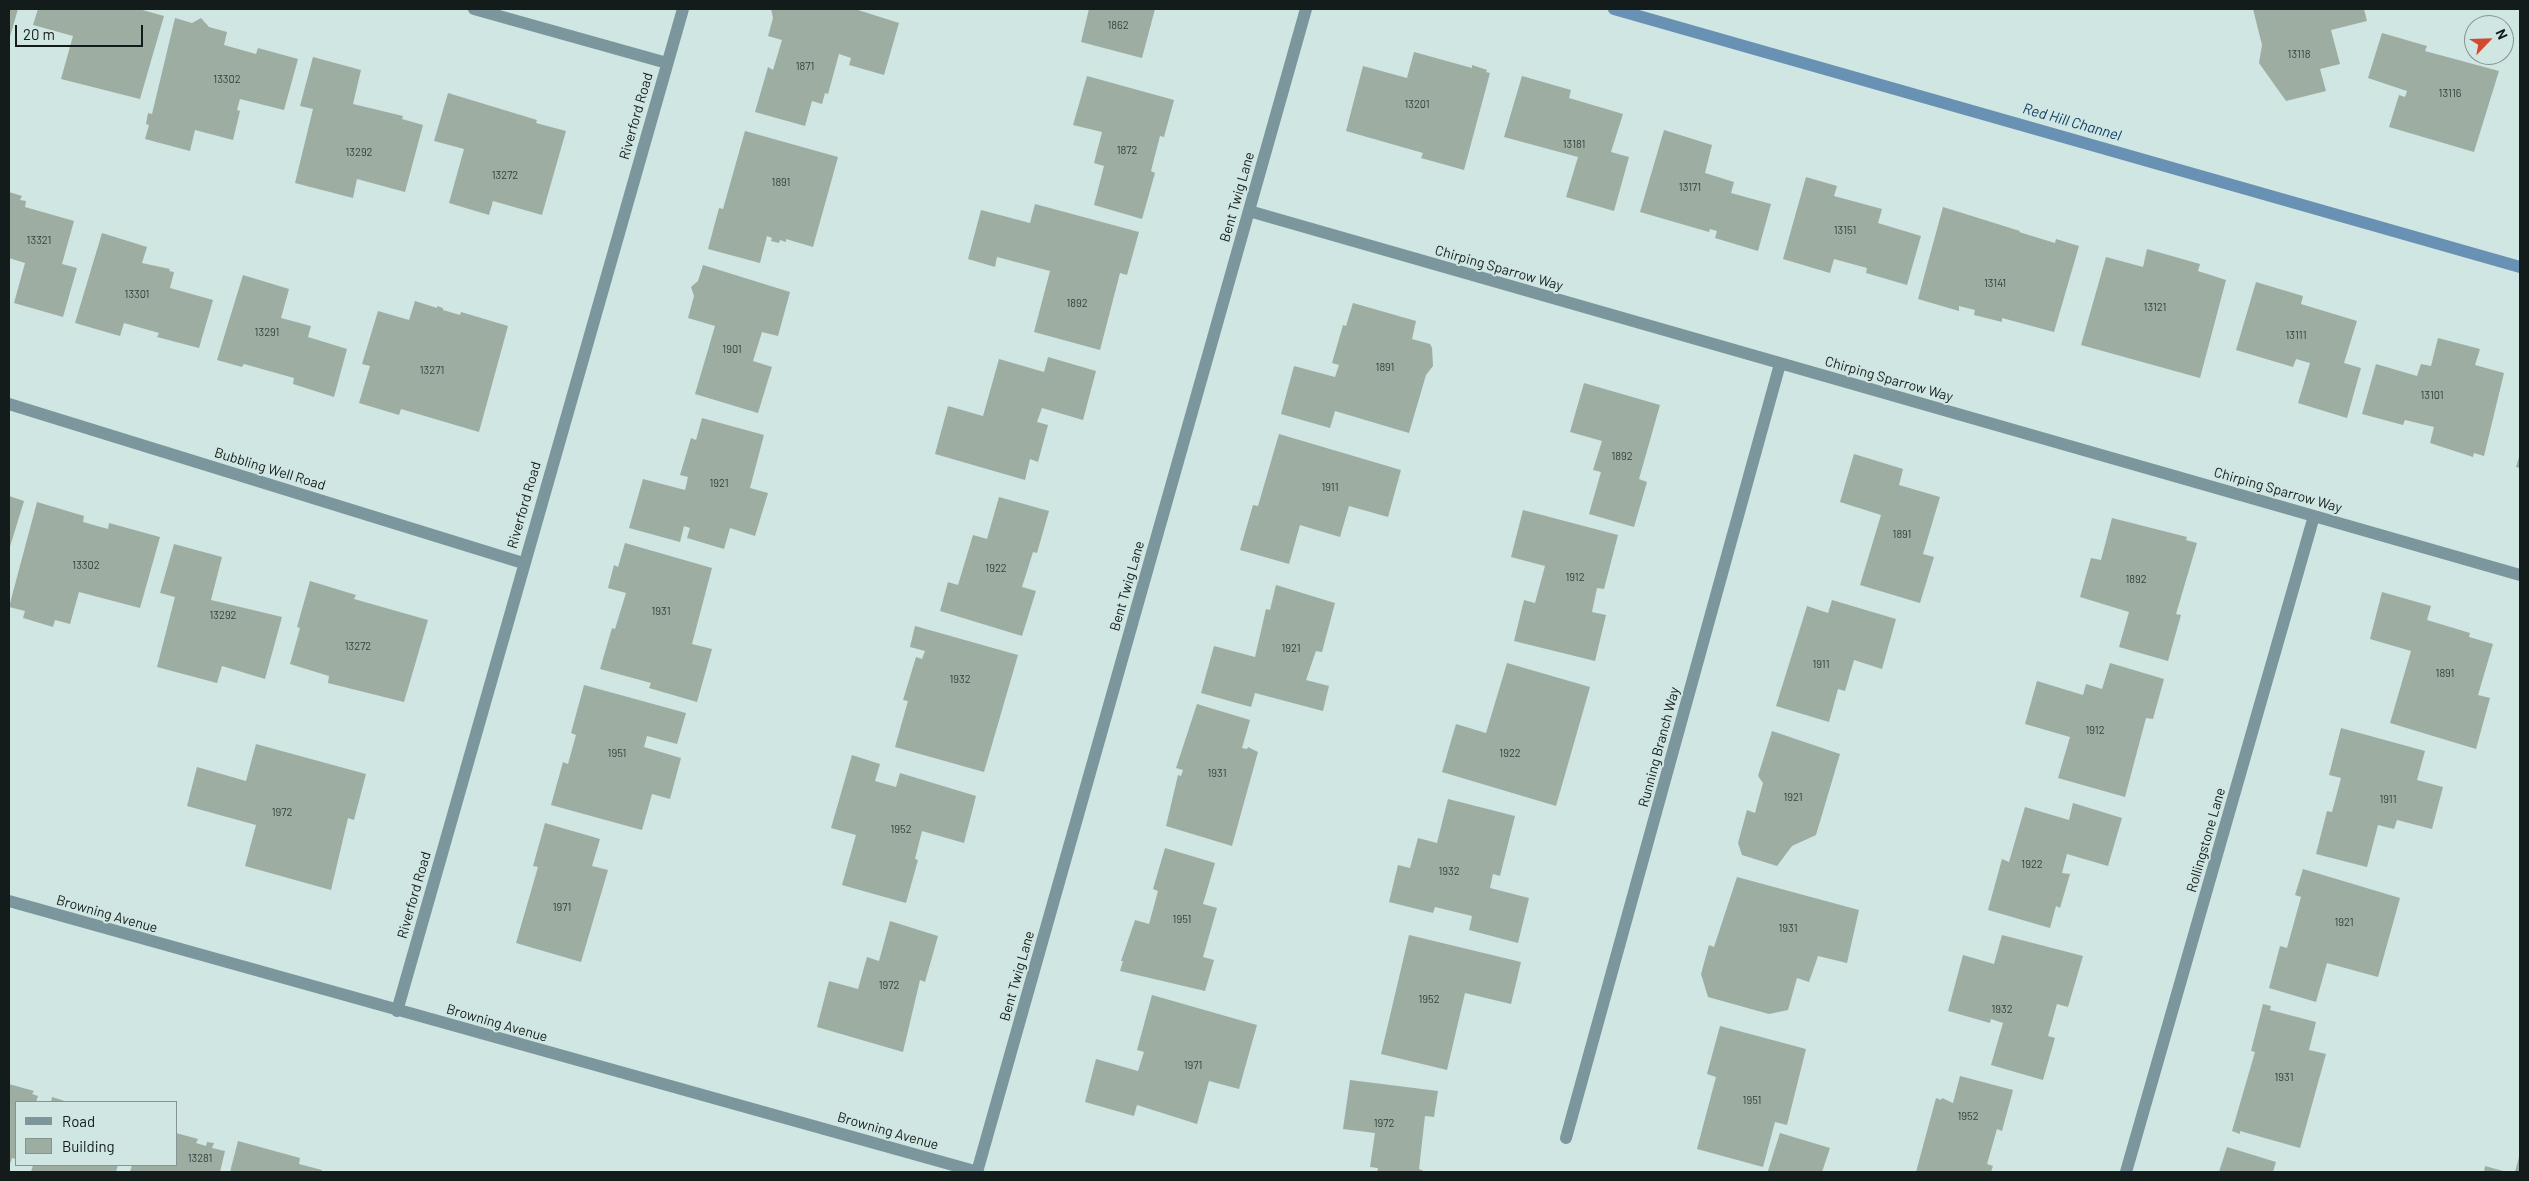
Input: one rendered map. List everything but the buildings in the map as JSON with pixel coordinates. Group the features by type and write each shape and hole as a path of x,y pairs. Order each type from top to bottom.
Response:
{"street":[{"path":"474,9 667,64"},
{"name":"Riverford Road","path":"397,1011 523,563 683,9"},
{"name":"Bent Twig Lane","path":"978,1172 1306,9"},
{"name":"Chirping Sparrow Way","path":"1249,211 2520,575"},
{"name":"Running Branch Way","path":"1566,1138 1780,364"},
{"name":"Bubbling Well Road","path":"9,404 523,563"},
{"name":"Rollingstone Lane","path":"2126,1172 2314,516"},
{"name":"Browning Avenue","path":"9,902 978,1172"}],"waterway":[{"name":"Red Hill Channel","path":"1614,9 2520,267"}]}
